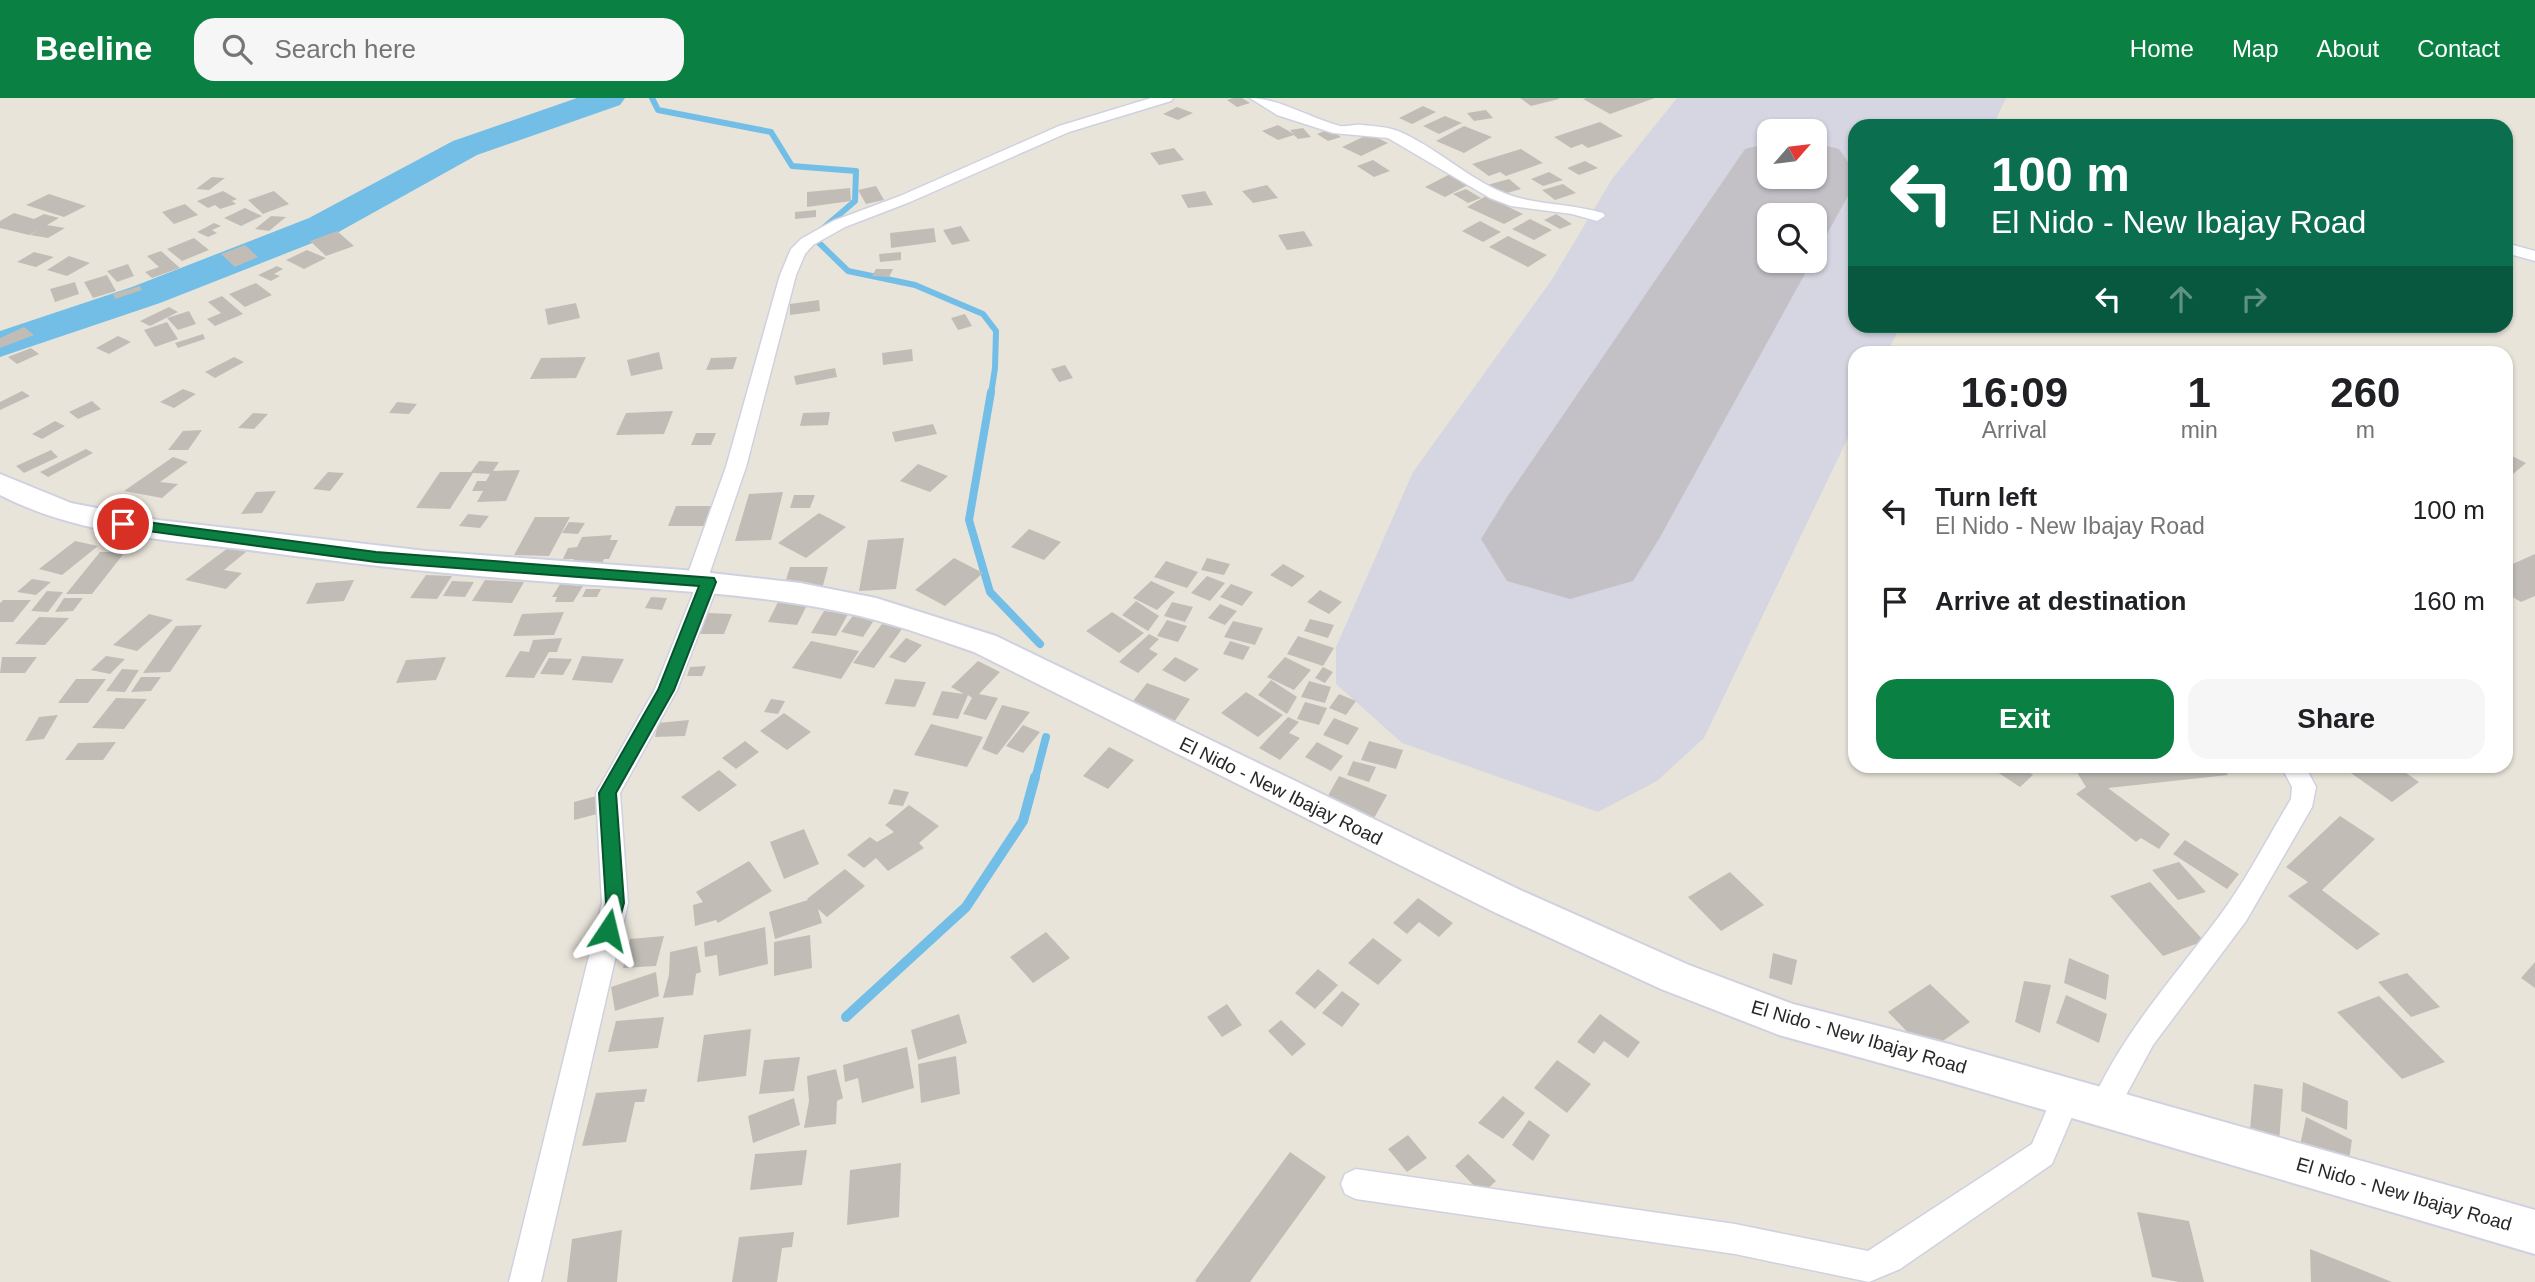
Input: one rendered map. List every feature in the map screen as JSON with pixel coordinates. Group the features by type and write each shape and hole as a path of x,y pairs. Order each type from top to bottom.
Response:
{"main road":[{"name":"El Nido - New Ibajay Road","path":"0,484 20,495 69,513 123,524 376,557 529,570 703,580 764,587 842,601 985,644 1421,859 1675,977 1793,1022 1949,1063 2535,1232"}],"street":[{"path":"525,1282 615,903 608,793 666,690 748,433 788,275 797,252 813,238 1028,144 1064,129 1166,98"},
{"path":"1257,98 1282,112 1338,130 1361,129 1392,134 1495,195 1517,203 1574,209 1597,216"},
{"path":"2513,250 2535,256"},
{"path":"2103,1109 2120,1069 2151,1021 2227,926 2303,800 2304,787 2297,773"},
{"path":"1356,1184 1735,1239 1868,1267 1889,1258 2042,1154 2066,1098"}],"shaded area":[{"path":"1677,98 2006,98 1996,119 1848,119 1848,333 1897,333 1890,346 1848,346 1848,438 1704,738 1657,781 1598,812 1402,743 1336,684 1336,647 1413,472 1551,281 1612,179"}],"building":[{"path":"1242,98 1250,103 1237,107 1227,100"},
{"path":"1520,98 1559,98 1559,99 1531,106"},
{"path":"1655,98 1610,114 1583,99"},
{"path":"1423,106 1436,112 1412,124 1399,118"},
{"path":"1177,107 1193,113 1178,120 1163,114"},
{"path":"1486,110 1493,118 1474,121 1467,113"},
{"path":"1445,116 1462,123 1439,134 1423,126"},
{"path":"1600,122 1623,136 1588,148 1582,144 1571,148 1554,137"},
{"path":"1278,125 1294,134 1290,130 1303,128 1311,137 1298,139 1294,135 1278,140 1262,131"},
{"path":"1464,126 1492,137 1464,153 1436,141"},
{"path":"1329,129 1341,137 1328,141 1317,134"},
{"path":"1369,134 1388,143 1361,156 1342,147"},
{"path":"1174,148 1184,160 1159,165 1150,153"},
{"path":"1521,149 1543,163 1506,176 1500,172 1489,176 1472,164"},
{"path":"1373,160 1390,171 1374,177 1357,166"},
{"path":"1585,161 1598,168 1579,175 1567,168"},
{"path":"1549,172 1563,180 1543,186 1531,179"},
{"path":"1452,173 1472,183 1445,197 1425,187"},
{"path":"212,177 225,178 209,190 196,189"},
{"path":"1509,179 1521,189 1500,195 1487,185"},
{"path":"1563,184 1576,193 1555,200 1542,190"},
{"path":"1267,185 1278,198 1253,203 1242,191"},
{"path":"876,186 884,200 866,204 858,190"},
{"path":"850,188 851,201 807,207 807,192"},
{"path":"1466,189 1481,198 1468,203 1453,194"},
{"path":"223,191 237,199 232,201 236,204 220,209 215,205 208,208 197,201"},
{"path":"274,191 289,204 263,214 248,200"},
{"path":"1205,191 1213,205 1188,208 1181,195"},
{"path":"49,194 86,206 64,217 26,205"},
{"path":"1486,196 1523,214 1504,224 1467,207"},
{"path":"185,204 198,215 174,224 162,212"},
{"path":"245,208 262,216 241,226 224,218"},
{"path":"816,210 816,217 795,219 795,212"},
{"path":"14,213 34,219 44,214 59,218 47,225 65,228 48,238 30,235 38,230 29,235 0,228 0,221"},
{"path":"1556,214 1572,224 1560,229 1544,220"},
{"path":"271,216 286,217 269,231 255,229"},
{"path":"1530,219 1552,230 1534,240 1512,229"},
{"path":"1480,221 1501,232 1483,242 1462,231"},
{"path":"214,223 221,226 212,230 217,233 208,237 197,232"},
{"path":"961,226 970,241 952,245 943,230"},
{"path":"934,228 936,242 891,248 890,233"},
{"path":"337,231 354,246 326,256 310,241"},
{"path":"1304,231 1313,246 1287,250 1278,235"},
{"path":"1508,236 1547,255 1528,267 1489,247"},
{"path":"194,238 209,250 182,261 167,249"},
{"path":"245,245 258,257 235,267 221,254"},
{"path":"307,250 326,258 304,269 286,260"},
{"path":"161,251 180,268 152,278 145,272 159,267 147,256"},
{"path":"34,252 54,257 36,267 17,262"},
{"path":"901,252 901,260 880,262 879,254"},
{"path":"69,256 90,263 67,276 47,270"},
{"path":"128,264 134,276 117,282 107,271"},
{"path":"277,266 283,269 274,274 280,276 271,281 258,275"},
{"path":"876,269 893,269 889,277 872,276"},
{"path":"107,275 116,291 93,298 84,282"},
{"path":"75,282 79,294 55,302 50,289"},
{"path":"256,283 272,295 245,307 229,294"},
{"path":"140,286 142,290 115,299 113,294"},
{"path":"222,296 243,314 215,326 207,319 221,313 208,302"},
{"path":"819,300 820,311 790,315 790,304"},
{"path":"576,303 580,318 548,325 545,309"},
{"path":"169,307 178,312 150,326 140,321"},
{"path":"189,311 196,324 178,330 167,318"},
{"path":"965,314 972,326 958,330 951,318"},
{"path":"167,322 178,339 155,347 144,330"},
{"path":"24,327 34,335 0,348 0,338"},
{"path":"203,334 205,339 178,348 175,343"},
{"path":"118,336 131,342 109,354 96,348"},
{"path":"31,348 39,354 17,364 8,357"},
{"path":"912,349 913,361 883,365 882,353"},
{"path":"659,352 663,369 631,376 627,360"},
{"path":"234,357 244,362 215,378 205,372"},
{"path":"586,357 576,378 530,379 541,358"},
{"path":"737,357 733,369 706,370 711,358"},
{"path":"1065,365 1073,378 1059,382 1051,369"},
{"path":"835,368 837,377 796,385 794,376"},
{"path":"183,389 196,394 174,408 160,402"},
{"path":"22,391 30,396 0,410 0,402"},
{"path":"92,401 101,409 78,419 69,412"},
{"path":"397,402 417,404 409,414 389,413"},
{"path":"673,411 664,434 616,435 626,413"},
{"path":"830,412 828,425 800,426 803,413"},
{"path":"253,413 268,414 254,429 238,428"},
{"path":"55,421 65,426 42,439 32,434"},
{"path":"933,424 937,434 895,442 892,432"},
{"path":"202,430 188,450 168,450 183,431"},
{"path":"696,433 716,433 711,445 691,445"},
{"path":"86,449 93,453 48,477 40,472"},
{"path":"51,450 58,457 24,473 16,466"},
{"path":"2513,456 2526,463 2513,474"},
{"path":"173,457 188,462 160,482 178,484 162,498 124,491"},
{"path":"479,461 499,462 493,471 520,470 506,501 477,502 483,491 472,491 477,481 486,481 490,474 473,473 450,509 416,508 440,472 471,472"},
{"path":"918,464 948,476 930,492 900,481"},
{"path":"328,472 344,473 330,491 313,489"},
{"path":"276,491 262,513 241,514 256,492"},
{"path":"783,492 771,540 735,541 749,494"},
{"path":"794,495 815,495 810,508 790,508"},
{"path":"676,506 714,506 706,526 668,526"},
{"path":"819,513 846,527 806,558 778,543"},
{"path":"468,514 489,516 480,528 459,526"},
{"path":"535,517 570,517 549,556 514,555"},
{"path":"569,522 585,523 578,534 562,533"},
{"path":"1029,529 1061,542 1044,560 1011,547"},
{"path":"612,535 610,540 618,540 609,559 604,559 599,570 569,571 574,559 563,559 568,548 577,547 582,537"},
{"path":"904,538 896,589 859,591 868,540"},
{"path":"75,541 98,546 62,575 39,569"},
{"path":"236,542 252,547 224,570 242,573 226,589 185,580"},
{"path":"100,552 125,552 92,594 66,594"},
{"path":"2535,554 2535,596 2521,602 2513,597 2513,564"},
{"path":"954,558 983,573 945,606 915,590"},
{"path":"1207,558 1230,564 1224,575 1201,570"},
{"path":"1166,561 1198,572 1187,588 1154,577"},
{"path":"1283,564 1305,576 1292,587 1270,575"},
{"path":"790,567 828,567 822,589 783,589"},
{"path":"426,575 452,576 437,599 410,598"},
{"path":"1207,576 1225,583 1210,601 1191,593"},
{"path":"32,579 51,582 36,595 17,592"},
{"path":"354,580 344,601 306,604 316,583"},
{"path":"485,580 524,582 512,603 472,601"},
{"path":"452,581 474,582 465,597 443,596"},
{"path":"1151,581 1175,592 1157,610 1133,598"},
{"path":"560,584 583,586 573,602 555,602 557,597 552,597"},
{"path":"1231,584 1253,592 1242,606 1220,597"},
{"path":"586,589 601,589 597,597 582,597"},
{"path":"1320,590 1342,602 1329,614 1307,602"},
{"path":"47,591 63,592 48,612 31,611"},
{"path":"651,597 667,598 662,610 645,608"},
{"path":"64,598 83,598 73,611 55,612"},
{"path":"3,600 31,600 13,622 0,622 0,603"},
{"path":"779,600 808,603 797,625 768,622"},
{"path":"1136,601 1159,616 1148,631 1122,615"},
{"path":"1172,602 1193,607 1185,622 1164,616"},
{"path":"1220,604 1237,611 1225,625 1208,618"},
{"path":"824,611 848,614 836,636 811,633"},
{"path":"564,612 554,635 513,636 522,614"},
{"path":"1112,612 1144,633 1119,653 1086,631"},
{"path":"708,613 732,614 724,634 699,634"},
{"path":"855,613 876,617 863,637 841,632"},
{"path":"149,614 173,620 137,651 113,645"},
{"path":"39,617 69,618 45,645 15,644"},
{"path":"1310,619 1334,625 1328,638 1304,631"},
{"path":"1167,620 1187,626 1178,642 1157,636"},
{"path":"1233,621 1263,628 1255,645 1224,637"},
{"path":"882,624 902,629 874,668 853,663"},
{"path":"202,625 170,672 143,673 176,626"},
{"path":"1149,634 1159,639 1149,649 1158,654 1138,673 1119,662"},
{"path":"1298,636 1334,648 1323,666 1287,654"},
{"path":"562,638 557,652 549,652 534,678 505,677 520,651 529,652 533,640"},
{"path":"906,638 922,645 905,663 889,657"},
{"path":"811,641 859,651 841,679 792,668"},
{"path":"1230,641 1250,647 1243,660 1223,654"},
{"path":"106,656 125,659 110,674 91,670"},
{"path":"582,656 624,659 612,683 572,680"},
{"path":"2,657 37,657 25,673 0,673"},
{"path":"446,657 436,680 396,683 406,660"},
{"path":"1175,657 1199,669 1185,682 1162,670"},
{"path":"1285,657 1311,670 1294,690 1267,677"},
{"path":"549,658 572,659 563,675 540,674"},
{"path":"978,661 1000,672 979,694 998,698 986,720 963,714 972,698 968,695 958,719 932,715 942,691 964,694 951,687"},
{"path":"706,666 702,676 687,676 690,667"},
{"path":"1323,667 1333,672 1325,683 1315,678"},
{"path":"122,669 139,670 125,692 106,691"},
{"path":"141,677 161,677 151,691 131,692"},
{"path":"76,679 106,679 88,703 58,703"},
{"path":"895,679 926,682 915,707 885,704"},
{"path":"1271,680 1297,697 1287,714 1258,695"},
{"path":"1309,681 1331,687 1325,703 1301,697"},
{"path":"1147,683 1190,699 1174,722 1130,705"},
{"path":"1246,692 1283,715 1258,737 1221,713"},
{"path":"1339,694 1356,701 1346,715 1329,708"},
{"path":"116,698 147,699 124,729 92,728"},
{"path":"771,699 785,701 778,714 764,712"},
{"path":"1305,702 1327,708 1319,725 1297,719"},
{"path":"1002,705 1030,712 997,755 982,749"},
{"path":"784,713 811,732 787,750 760,731"},
{"path":"58,715 44,739 25,741 39,717"},
{"path":"1288,717 1299,722 1289,733 1300,738 1280,760 1259,748"},
{"path":"1334,718 1359,728 1348,745 1323,735"},
{"path":"689,720 685,736 655,737 658,723"},
{"path":"931,724 983,737 967,767 914,755"},
{"path":"1023,725 1040,732 1023,753 1006,746"},
{"path":"745,741 759,752 736,769 722,758"},
{"path":"1369,741 1403,750 1396,769 1361,760"},
{"path":"116,742 103,760 65,760 78,743"},
{"path":"1317,742 1343,756 1331,771 1305,757"},
{"path":"1109,747 1134,760 1108,789 1083,776"},
{"path":"1353,761 1376,767 1369,782 1347,775"},
{"path":"719,770 737,785 699,812 681,797"},
{"path":"1999,773 2033,775 2020,787"},
{"path":"2077,773 2228,775 2108,788 2170,834 2159,849 2141,838 2136,842 2076,794 2086,787"},
{"path":"2351,773 2406,773 2419,782 2392,802"},
{"path":"1339,776 1387,795 1373,820 1325,801"},
{"path":"894,789 909,792 903,806 888,804"},
{"path":"600,795 601,813 574,820 574,802"},
{"path":"909,805 939,826 919,843 924,848 888,871 876,858 864,868 847,855 870,837 877,842 894,832 885,825"},
{"path":"2340,816 2375,839 2322,890 2380,934 2357,950 2288,896 2308,882 2286,867"},
{"path":"804,829 819,864 784,879 770,842"},
{"path":"2185,840 2239,874 2227,889 2173,854"},
{"path":"749,861 772,891 718,923 716,920 695,926 693,905 703,902 696,892"},
{"path":"2179,862 2206,892 2178,900 2152,870"},
{"path":"845,869 865,886 827,917 818,909 822,923 775,939 769,912 808,900"},
{"path":"1730,872 1764,905 1721,931 1688,897"},
{"path":"2150,882 2204,941 2163,956 2110,896"},
{"path":"1418,898 1453,923 1439,937 1419,922 1407,934 1393,923"},
{"path":"765,927 768,964 719,976 717,955 705,957 704,942"},
{"path":"1046,932 1070,958 1033,983 1010,957"},
{"path":"810,935 812,968 774,976 774,942"},
{"path":"664,936 656,966 623,968 630,939"},
{"path":"1373,938 1402,960 1378,985 1348,963"},
{"path":"697,946 701,972 696,974 693,995 663,998 669,975 670,952"},
{"path":"1773,953 1797,960 1792,985 1769,978"},
{"path":"2069,958 2109,975 2106,1000 2064,983"},
{"path":"2535,962 2535,988 2521,978"},
{"path":"1318,969 1338,985 1315,1009 1295,993"},
{"path":"656,972 659,996 615,1011 611,987"},
{"path":"2407,973 2440,1007 2411,1017 2378,982"},
{"path":"2024,981 2051,985 2040,1033 2015,1022"},
{"path":"1930,984 1970,1022 1927,1052 1888,1012"},
{"path":"1342,991 1360,1004 1342,1027 1322,1013"},
{"path":"2066,995 2107,1014 2099,1043 2056,1023"},
{"path":"2379,996 2445,1062 2402,1079 2337,1012"},
{"path":"1227,1004 1242,1025 1222,1037 1207,1017"},
{"path":"959,1014 967,1043 918,1060 911,1030"},
{"path":"1600,1014 1640,1042 1628,1058 1604,1041 1594,1054 1577,1042"},
{"path":"664,1017 658,1048 608,1052 616,1021"},
{"path":"1281,1020 1306,1044 1292,1056 1268,1031"},
{"path":"751,1029 746,1076 697,1082 704,1035"},
{"path":"907,1047 914,1088 862,1103 858,1078 845,1082 843,1065"},
{"path":"956,1056 960,1094 921,1103 918,1064"},
{"path":"800,1057 794,1091 759,1094 764,1060"},
{"path":"1557,1060 1591,1084 1567,1113 1534,1088"},
{"path":"836,1069 843,1098 837,1101 836,1124 804,1128 809,1101 807,1076"},
{"path":"2303,1082 2348,1101 2347,1130 2301,1111"},
{"path":"2254,1084 2283,1089 2279,1143 2250,1130"},
{"path":"647,1089 644,1102 635,1102 626,1142 582,1146 596,1093"},
{"path":"1503,1096 1525,1113 1503,1139 1478,1123"},
{"path":"794,1098 800,1125 753,1143 748,1116"},
{"path":"2306,1117 2352,1140 2347,1173 2299,1150"},
{"path":"1529,1120 1550,1135 1533,1161 1512,1145"},
{"path":"1408,1135 1427,1158 1407,1172 1388,1149"},
{"path":"807,1150 802,1185 750,1190 755,1154"},
{"path":"1290,1152 1326,1177 1250,1282 1195,1281"},
{"path":"1468,1154 1496,1181 1482,1194 1455,1166"},
{"path":"901,1163 899,1217 847,1225 850,1170"},
{"path":"2137,1212 2189,1221 2204,1282 2179,1282 2152,1277"},
{"path":"622,1230 617,1282 567,1282 572,1239"},
{"path":"794,1232 792,1247 782,1248 777,1282 732,1282 739,1237"},
{"path":"2310,1249 2392,1282 2311,1282"}],"waterway":[{"path":"0,345 146,295 322,226 465,148 609,98"},
{"path":"652,98 658,110 771,132 792,166 856,171 855,201 813,237 848,271 915,285 983,314 996,331 991,394"},
{"path":"991,392 969,520 990,592 1040,644"},
{"path":"1035,779 1046,737"},
{"path":"846,1017 966,907 1023,821 1035,777"}],"runway":[{"path":"1570,539 1785,189"}],"route":[{"path":"123,524 376,557 529,570 697,579 708,582 666,690 608,793 615,903 608,930"}]}
